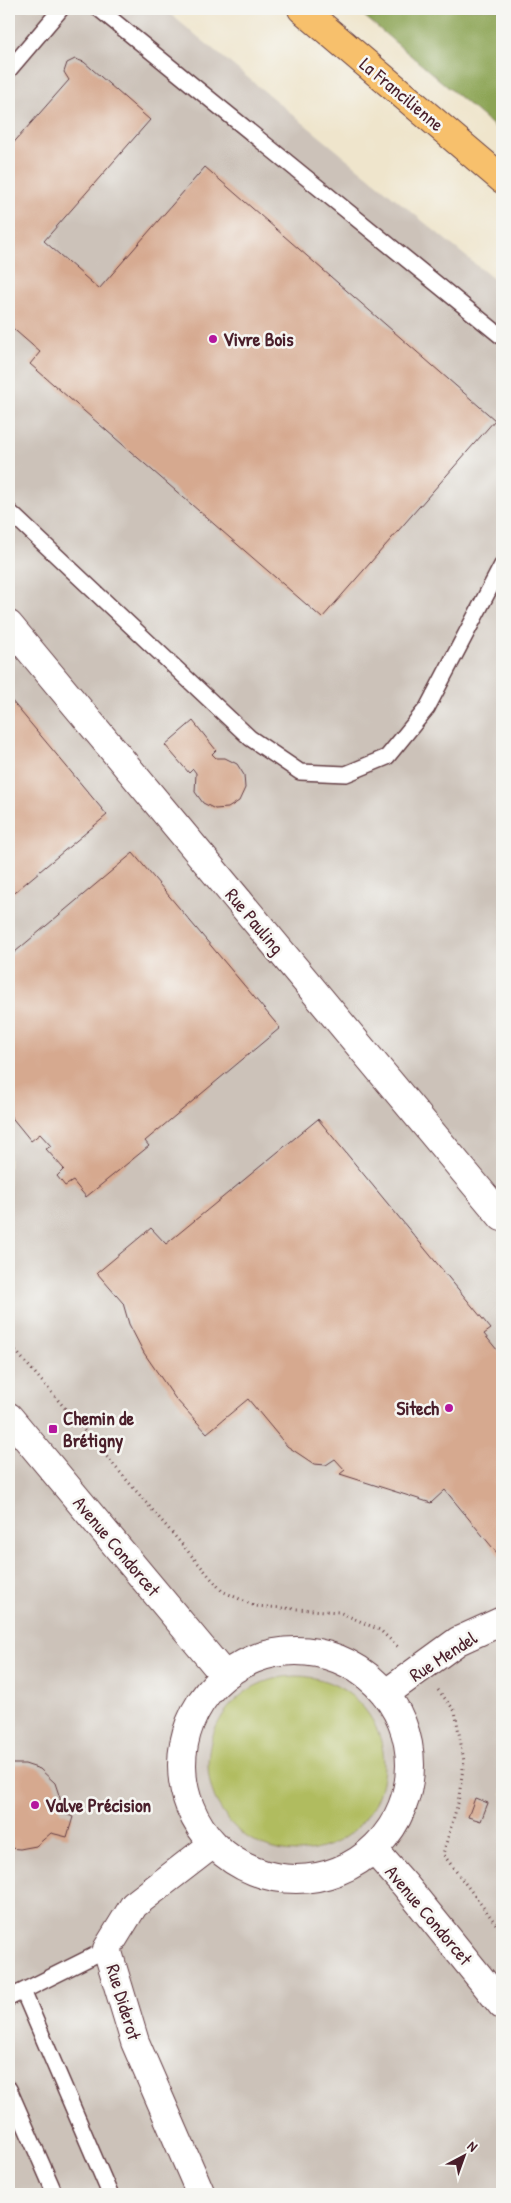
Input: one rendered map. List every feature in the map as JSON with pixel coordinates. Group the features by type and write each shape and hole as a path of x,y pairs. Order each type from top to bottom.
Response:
{"highway":[{"name":"La Francilienne","path":"302,9 502,179"}],"street":[{"name":"Rue Pauling","path":"9,625 502,1217"},
{"name":"Avenue Condorcet","path":"9,1417 224,1676"},
{"name":"Rue Mendel","path":"386,1694 458,1641 502,1621"},
{"path":"291,1651 318,1654 326,1655 359,1670 386,1694 403,1724 411,1757 408,1792 395,1824 374,1850 344,1870 310,1879 274,1878 241,1866 213,1844 192,1813 182,1776 185,1739 200,1704 224,1676 256,1658 291,1651"},
{"name":"Rue Diderot","path":"201,2194 135,2042 107,1949 134,1906 213,1844"},
{"name":"Avenue Condorcet","path":"374,1850 405,1884 502,2004"}],"lane":[{"path":"9,70 61,9"},
{"path":"99,9 502,337"},
{"path":"9,511 250,738 300,772 346,774 387,757 426,708 502,565"},
{"path":"9,1998 107,1949"},
{"path":"22,1991 110,2194"},
{"path":"9,2089 55,2194"}],"path":[{"path":"9,1343 222,1591 255,1606 339,1612 380,1630 421,1669 455,1711 464,1762 458,1803 444,1854 502,1932"}],"shaded area":[{"path":"9,9 164,9 502,286 502,2194 9,2194"}],"green space":[{"path":"356,9 502,9 502,133"},
{"path":"296,1676 330,1683 352,1696 364,1708 377,1730 384,1764 377,1798 364,1820 352,1832 330,1845 296,1852 262,1845 240,1832 228,1820 215,1798 208,1764 215,1730 228,1708 240,1696 262,1683"}],"building":[{"name":"Vivre Bois","path":"75,59 84,62 150,120 44,241 99,289 205,167 495,420 322,618 30,364 40,352 9,325 9,148 69,80 64,72 67,63"},
{"path":"11,700 107,815 9,897 9,702"},
{"path":"193,721 216,750 212,754 216,758 225,758 237,764 244,775 245,788 239,801 228,808 215,809 203,803 195,792 196,773 193,769 189,773 165,745"},
{"path":"133,853 280,1028 145,1141 149,1146 86,1197 73,1181 65,1186 57,1176 64,1169 46,1149 51,1146 40,1134 31,1141 9,1114 9,957"},
{"path":"318,1119 491,1329 484,1334 502,1356 502,1559 445,1490 431,1503 340,1474 345,1470 335,1459 326,1465 314,1464 287,1446 248,1399 207,1433 175,1398 144,1353 129,1324 123,1303 97,1273 151,1228 166,1244"},
{"name":"Valve Précision","path":"9,1764 25,1764 40,1769 55,1783 60,1798 60,1812 73,1817 67,1837 51,1833 36,1846 20,1849 9,1848"},
{"path":"475,1798 488,1803 481,1821 468,1817"}],"place":[{"name":"Vivre Bois","path":"213,339"},
{"name":"Sitech","path":"449,1408"},
{"name":"Chemin de Brétigny","path":"53,1429"},
{"name":"Valve Précision","path":"35,1805"}]}
